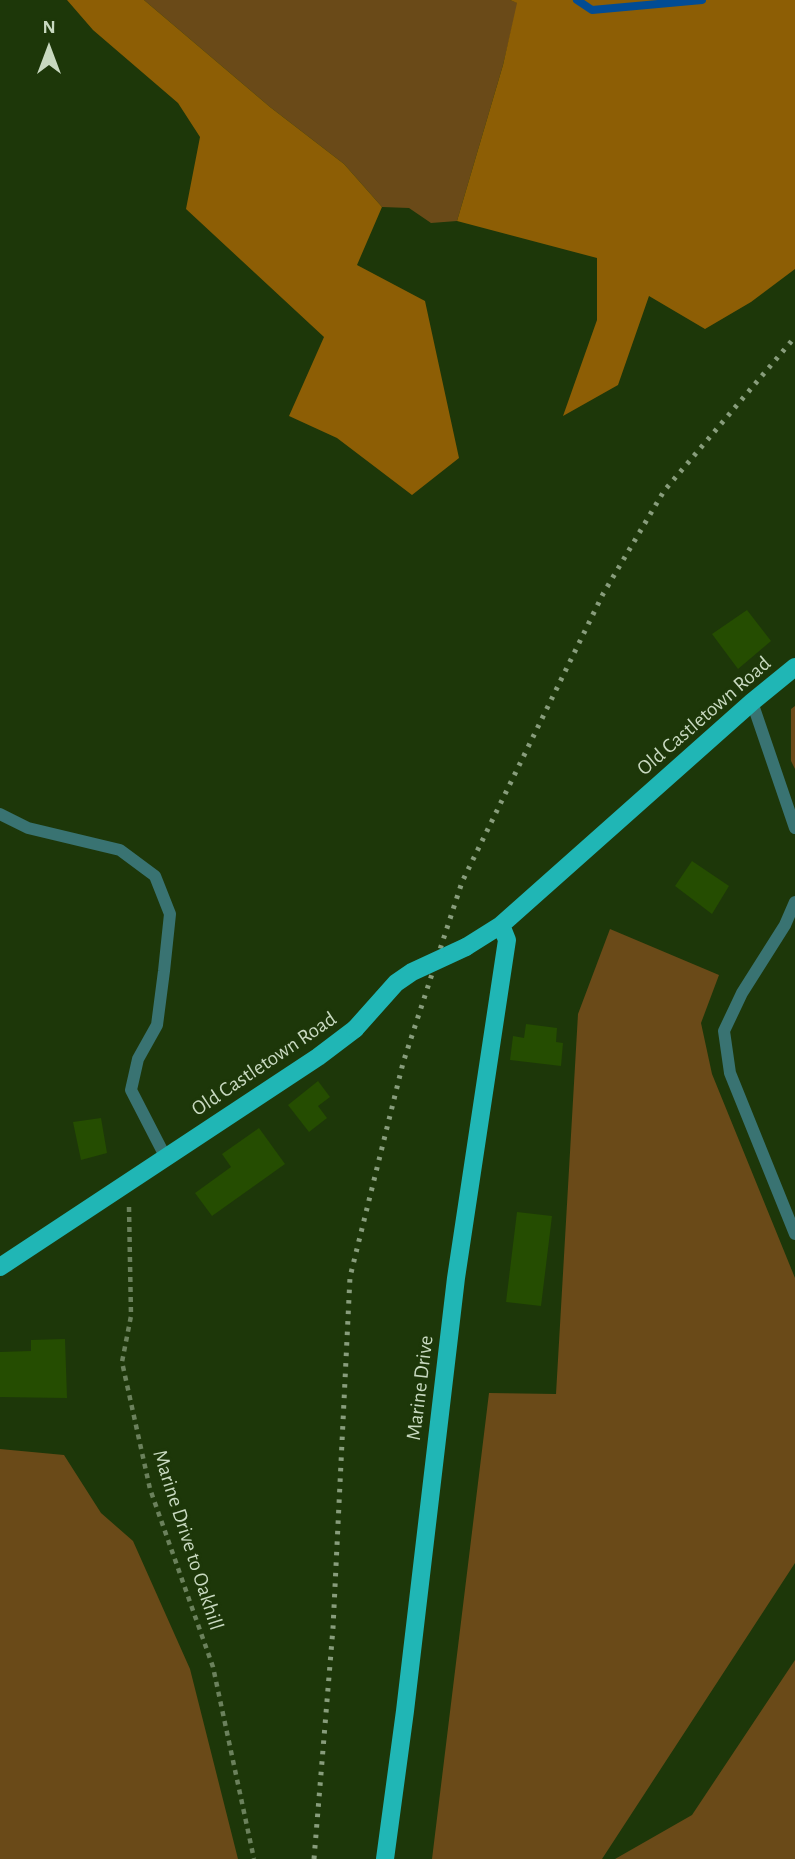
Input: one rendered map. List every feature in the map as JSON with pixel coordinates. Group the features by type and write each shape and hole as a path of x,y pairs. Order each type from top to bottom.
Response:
{"main road":[{"name":"Old Castletown Road","path":"0,1266 317,1057 355,1029 396,984 412,972 466,947 501,925 795,667"},
{"name":"Marine Drive","path":"385,1859 456,1278 507,940 501,925"}],"lane":[{"path":"752,702 795,828"},
{"path":"0,814 29,828 120,850 155,876 170,914 164,971 157,1025 138,1059 131,1090 166,1158"},
{"path":"795,902 785,925 741,993 724,1031 730,1073 795,1234"}],"path":[{"name":"Marine Drive to Oakhill","path":"119,1189 129,1203 130,1214 131,1316 122,1362 150,1489 213,1667 254,1859"}],"shaded area":[{"path":"67,0 144,0 270,107 344,164 382,207 357,265 425,301 459,458 412,495 337,438 289,416 324,337 186,209 200,137 178,103 93,30"},
{"path":"144,0 510,0 518,3 503,65 457,221 431,223 409,208 382,207 344,164 270,107"},
{"path":"510,0 795,0 795,269 751,302 705,329 649,296 618,385 563,416 597,320 597,258 457,221 503,65 517,3"},
{"path":"795,706 795,769 791,761 791,709"},
{"path":"610,929 719,975 701,1023 712,1074 795,1278 795,1563 602,1859 432,1859 489,1393 556,1394 578,1014"},
{"path":"0,1449 64,1455 101,1513 133,1541 190,1669 238,1859 0,1859"},
{"path":"795,1660 795,1859 615,1859 692,1815"}],"building":[{"path":"747,610 771,641 738,669 712,634"},
{"path":"692,861 729,886 712,914 675,886"},
{"path":"526,1024 557,1028 556,1042 563,1043 561,1066 510,1060 513,1036 524,1038"},
{"path":"318,1081 330,1097 318,1106 327,1118 309,1132 288,1105"},
{"path":"101,1118 107,1153 81,1160 73,1122"},
{"path":"259,1128 285,1164 212,1216 195,1193 231,1167 222,1154"},
{"path":"517,1212 552,1216 541,1306 506,1302"},
{"path":"65,1339 67,1398 0,1397 0,1352 31,1351 31,1340"}],"waterway":[{"path":"577,0 592,10 702,0"}],"railway":[{"path":"314,1859 333,1628 350,1277 403,1063 462,882 603,594 664,491 795,337"}]}
